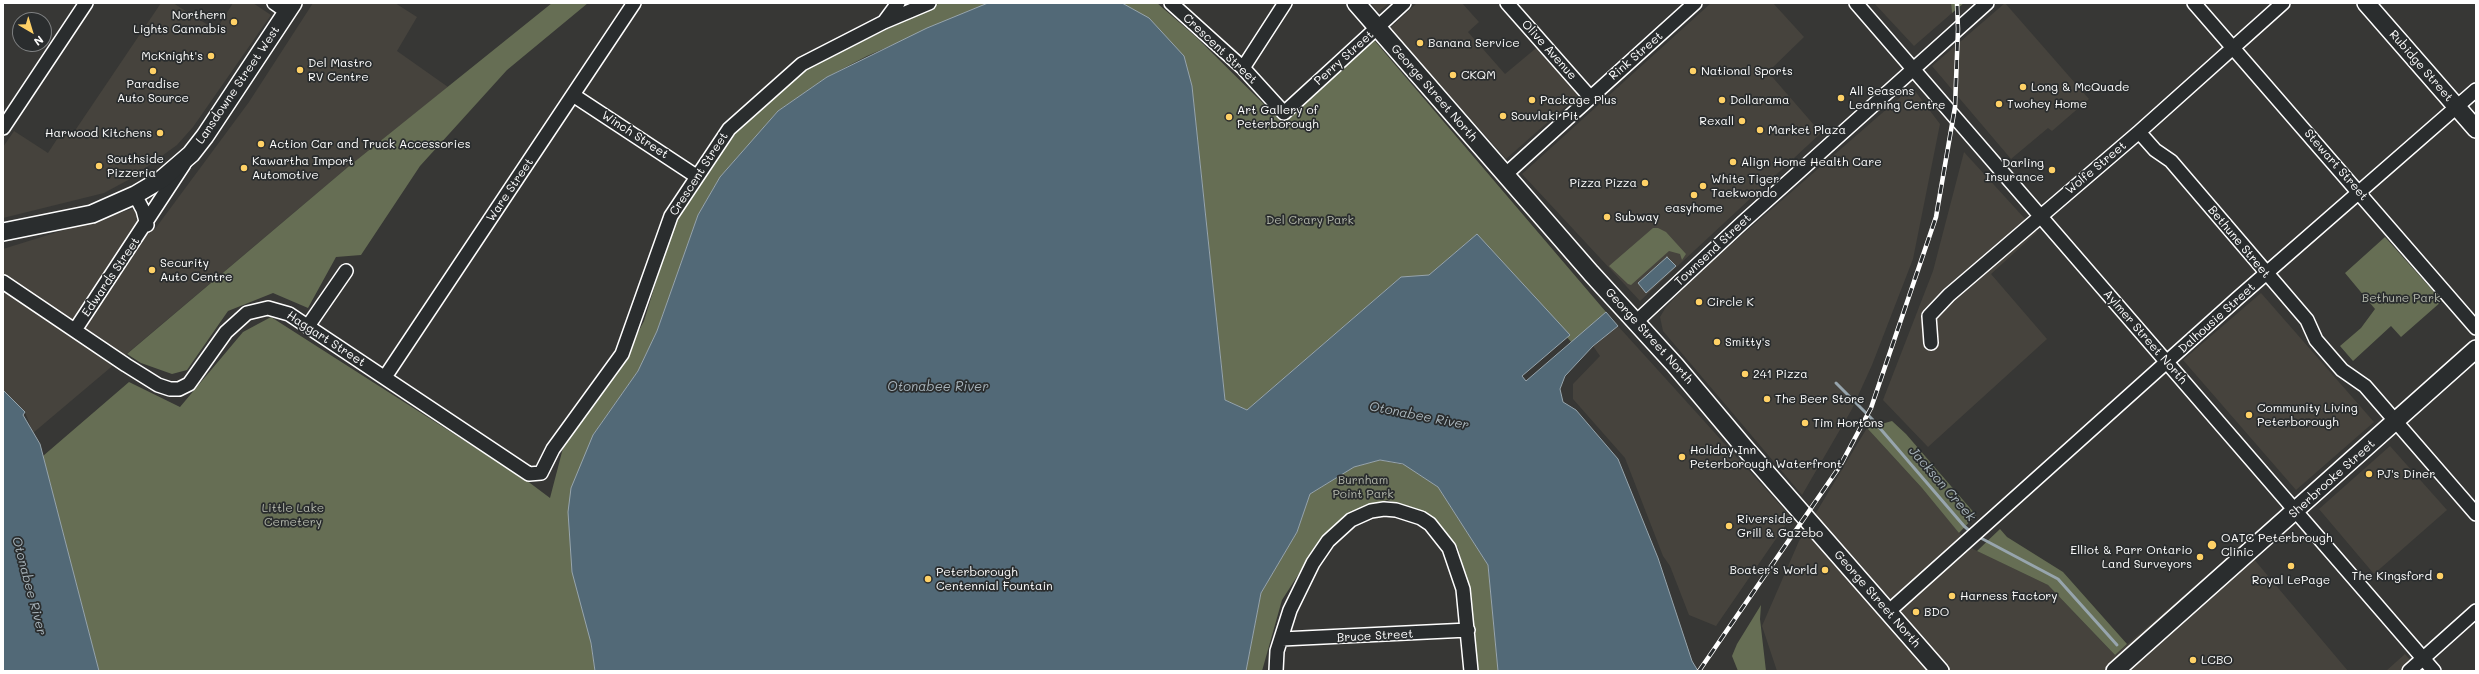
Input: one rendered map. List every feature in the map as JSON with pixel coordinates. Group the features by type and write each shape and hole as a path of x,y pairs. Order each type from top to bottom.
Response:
{"main road":[{"name":"George Street North","path":"1356,3 1637,321 1940,671"},
{"name":"Rubidge Street","path":"2366,3 2476,129"},
{"name":"Lansdowne Street West","path":"3,232 92,214 135,196 162,179 191,154 222,113 285,6"},
{"name":"Sherbrooke Street","path":"2115,671 2476,350"}],"street":[{"path":"3,128 86,3"},
{"name":"Ware Street","path":"385,377 634,3"},
{"path":"884,22 898,3"},
{"name":"Crescent Street","path":"541,473 554,449 622,354 671,216 696,176 729,129 783,79 802,64 884,22 929,3"},
{"name":"Crescent Street","path":"1171,3 1243,68 1284,113"},
{"path":"1243,68 1285,3"},
{"name":"Perry Street","path":"1284,113 1404,3"},
{"name":"Olive Avenue","path":"1507,3 1590,96"},
{"name":"Rink Street","path":"1506,174 1590,96 1695,3"},
{"name":"Aylmer Street North","path":"1856,3 2042,216 2166,363 2297,510 2434,671"},
{"name":"Townsend Street","path":"1637,321 1742,223 1987,3"},
{"name":"Stewart Street","path":"2194,3 2360,192 2476,328"},
{"name":"Wolfe Street","path":"1931,343 1929,316 1950,295 2139,132 2232,47 2283,3"},
{"name":"Dalhousie Street","path":"1888,612 2266,274 2476,90"},
{"name":"Winch Street","path":"573,95 696,176"},
{"name":"Bethune Street","path":"2139,132 2155,150 2171,161 2306,320 2316,340 2342,370 2361,382 2396,422"},
{"name":"Edwards Street","path":"75,330 147,225 191,154"},
{"name":"Edwards Street","path":"135,196 143,210 147,225"},
{"path":"308,326 346,271"},
{"name":"Haggart Street","path":"3,282 158,385 178,389 189,384 226,332 247,313 268,308 279,310 289,314 308,326 529,474 541,473"},
{"path":"2396,422 2476,514"},
{"path":"1276,671 1278,651 1290,610 1313,564 1328,541 1351,520 1372,511 1384,509 1396,510 1421,518 1430,524 1444,539 1462,582 1468,630 1470,671"},
{"path":"2409,671 2476,611"},
{"name":"Bruce Street","path":"1282,640 1468,630"}],"shaded area":[{"path":"161,3 173,3 216,30 233,3 253,3 271,15 193,127 177,145 130,179 104,193 3,218 3,147 14,131 48,153 61,133 70,138"},
{"path":"313,3 395,3 417,17 397,51 448,87 348,167 33,433 25,412 3,390 3,249 132,209 155,229 249,102"},
{"path":"1371,3 1389,3 1378,12"},
{"path":"1417,3 1462,3 1479,22 1468,32 1505,74 1541,44 1583,91 1506,159 1390,28"},
{"path":"1711,3 1773,3 1804,37 1768,72 1821,133 1640,301 1522,174"},
{"path":"1874,3 1951,3 1952,13 1914,46"},
{"path":"2005,3 2089,99 2052,131 2048,128 2011,159 1932,66"},
{"path":"1912,87 1940,124 1913,259 1872,365 1852,409 1802,495 1663,331 1660,317 1666,307 1696,275"},
{"path":"1964,152 2037,232 1991,274 2047,339 1928,447 1883,400 1933,271"},
{"path":"2261,293 2374,422 2296,490 2183,360"},
{"path":"1618,326 1791,517 1716,626 1689,615 1670,566 1663,556 1625,458 1573,399 1573,384 1600,356 1593,346"},
{"path":"1867,428 1922,488 1973,549 2048,585 2115,655 2242,545 2348,671 1777,671 1762,626 1799,541"},
{"path":"2390,446 2447,510 2374,574 2319,509"},
{"path":"2405,654 2420,671 2386,671"}],"green space":[{"path":"552,3 588,3 507,70 420,166 361,255 336,257 308,308 273,293 228,311 187,370 172,374 141,363 127,354 348,167"},
{"name":"Little Lake Cemetery","path":"940,3 988,3 867,56 827,77 778,111 720,177 698,215 657,331 638,371 593,435 591,644 595,671 99,671 43,456 129,382 180,407 243,332 271,317 526,480 550,498 563,448 626,355 644,321 675,220 723,145 764,100 807,69"},
{"name":"Del Crary Park","path":"1122,3 1157,3 1195,36 1281,121 1374,40 1606,312 1572,343 1477,234 1428,276 1401,277 1247,410 1225,400 1192,86 1184,57"},
{"path":"1951,3 1964,3 1952,13"},
{"path":"1653,228 1658,228 1666,232 1686,254 1682,260 1680,254 1669,251 1631,285 1628,284 1609,266"},
{"name":"Bethune Park","path":"2385,237 2442,301 2401,337 2391,326 2353,361 2340,346 2361,328 2375,309 2345,273"},
{"path":"1892,421 1906,434 1976,515 1959,533 1922,488 1867,428"},
{"name":"Burnham Point Park","path":"1380,460 1405,465 1438,487 1488,565 1498,671 1478,671 1468,587 1458,548 1432,516 1387,500 1343,517 1316,547 1282,600 1262,671 1246,671 1261,593 1297,532 1310,494 1354,467"},
{"path":"2000,529 2007,537 2063,572 2127,644 2115,655 2048,585 1977,551"},
{"path":"1761,605 1760,619 1766,671 1738,671 1732,656 1737,644"}],"water":[{"name":"Otonabee River","path":"988,3 1122,3 1149,18 1184,56 1192,86 1225,400 1247,410 1401,277 1429,275 1477,234 1570,335 1522,376 1526,381 1606,312 1618,326 1593,346 1565,376 1560,389 1563,402 1576,410 1618,459 1658,558 1692,661 1698,671 1498,671 1488,565 1438,487 1403,464 1380,460 1354,467 1310,494 1297,532 1261,593 1246,671 595,671 591,643 572,572 568,512 571,488 593,435 638,371 657,331 698,215 720,177 778,111 827,77 927,28"},
{"path":"1667,257 1676,266 1646,293 1638,283"},
{"name":"Otonabee River","path":"3,390 25,412 23,415 40,444 99,671 3,671"}],"waterway":[{"name":"Jackson Creek","path":"1836,383 1872,419 1964,526 1972,533"},
{"name":"Jackson Creek","path":"1977,536 2058,579 2117,645"}],"railway":[{"path":"1699,671 1840,466 1871,408 1936,217 1955,107 1958,29 1957,3"}],"place":[{"name":"Northern Lights Cannabis","path":"234,22"},
{"name":"Banana Service","path":"1420,43"},
{"name":"McKnight's","path":"211,56"},
{"name":"Del Mastro RV Centre","path":"300,70"},
{"name":"Paradise Auto Source","path":"153,71"},
{"name":"National Sports","path":"1693,71"},
{"name":"CKQM","path":"1453,75"},
{"name":"Long & McQuade","path":"2023,87"},
{"name":"All Seasons Learning Centre","path":"1841,98"},
{"name":"Package Plus","path":"1532,100"},
{"name":"Dollarama","path":"1722,100"},
{"name":"Twohey Home","path":"1999,104"},
{"name":"Souvlaki Pit","path":"1503,116"},
{"name":"Art Gallery of Peterborough","path":"1229,117"},
{"name":"Rexall","path":"1742,121"},
{"name":"Market Plaza","path":"1760,130"},
{"name":"Harwood Kitchens","path":"160,133"},
{"name":"Action Car and Truck Accessories","path":"261,144"},
{"name":"Align Home Health Care","path":"1733,162"},
{"name":"Southside Pizzeria","path":"99,166"},
{"name":"Kawartha Import Automotive","path":"244,168"},
{"name":"Darling Insurance","path":"2052,170"},
{"name":"Pizza Pizza","path":"1645,183"},
{"name":"White Tiger Taekwondo","path":"1703,186"},
{"name":"easyhome","path":"1694,195"},
{"name":"Subway","path":"1607,217"},
{"name":"Security Auto Centre","path":"152,270"},
{"name":"Circle K","path":"1699,302"},
{"name":"Smitty's","path":"1717,342"},
{"name":"241 Pizza","path":"1745,374"},
{"name":"The Beer Store","path":"1767,399"},
{"name":"Community Living Peterborough","path":"2249,415"},
{"name":"Tim Hortons","path":"1805,423"},
{"name":"Holiday Inn Peterborough Waterfront","path":"1682,457"},
{"name":"PJ's Diner","path":"2369,474"},
{"name":"Riverside Grill & Gazebo","path":"1729,526"},
{"name":"OATC Peterbrough Clinic","path":"2212,545"},
{"name":"Elliot & Parr Ontario Land Surveyors","path":"2200,557"},
{"name":"Royal LePage","path":"2291,566"},
{"name":"Boater's World","path":"1825,570"},
{"name":"The Kingsford","path":"2440,576"},
{"name":"Peterborough Centennial Fountain","path":"928,579"},
{"name":"Harness Factory","path":"1952,596"},
{"name":"BDO","path":"1916,612"},
{"name":"LCBO","path":"2193,660"}]}
